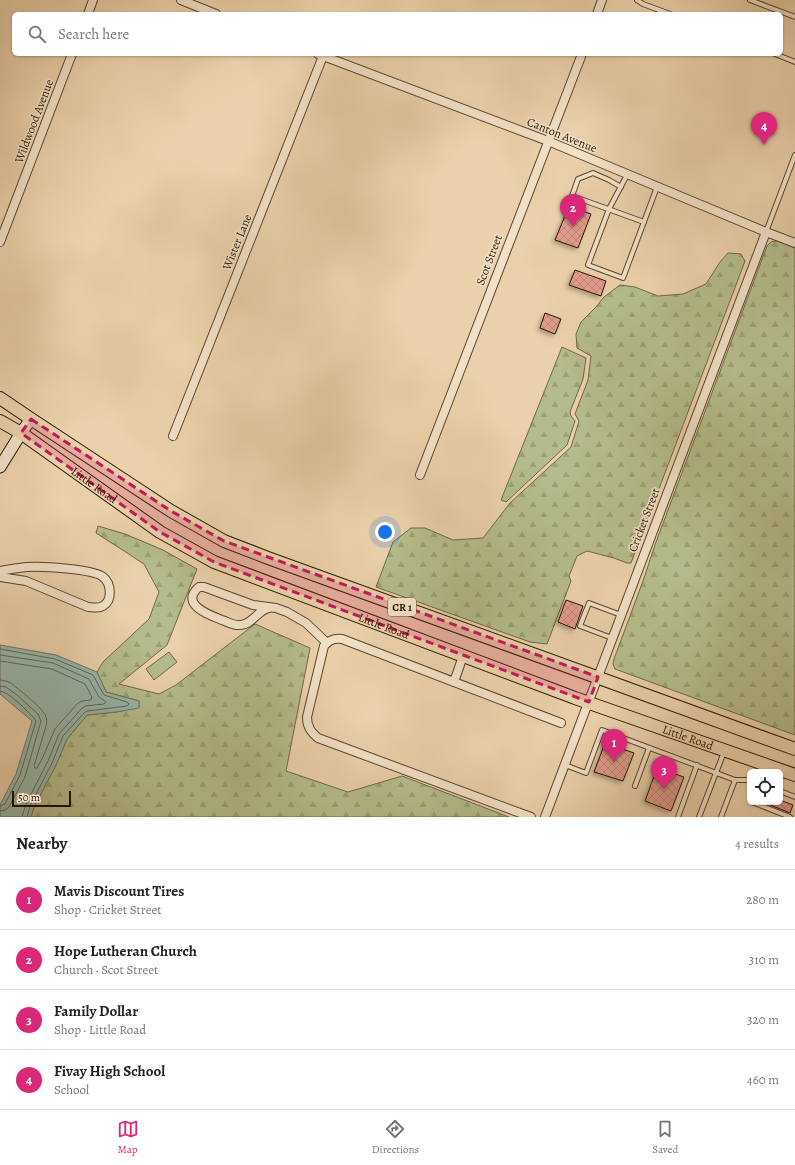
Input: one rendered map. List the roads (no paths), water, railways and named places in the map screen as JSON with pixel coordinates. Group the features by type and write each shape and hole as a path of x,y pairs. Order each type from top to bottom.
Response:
{"main road":[{"name":"Little Road","path":"0,398 171,511 224,541 795,749"},
{"name":"Little Road","path":"0,421 21,433 160,532 214,562 589,702 795,774"}],"street":[{"path":"89,12 93,0"},
{"path":"181,0 211,12"},
{"path":"598,12 602,0"},
{"name":"Wildwood Avenue","path":"0,242 71,56"},
{"name":"Wister Lane","path":"173,436 321,56"},
{"name":"Canton Avenue","path":"324,56 548,141 627,175 795,243"},
{"name":"Scot Street","path":"420,475 581,56"},
{"name":"Cricket Street","path":"545,817 766,232"},
{"path":"0,467 31,419"},
{"path":"0,571 28,567 79,570 97,573 103,577 108,584 110,593 108,600 103,606 96,608 88,607 26,581 0,577"},
{"path":"269,608 242,626 207,614 193,603 192,598 195,590 199,587 204,587 253,605 276,608 296,616 306,622 327,643"},
{"path":"531,817 318,738 312,733 307,723 307,717 324,646 335,638 342,639 561,723"},
{"path":"454,682 463,656"}],"lane":[{"path":"637,0 643,4 665,12"},
{"path":"750,0 781,12"},
{"path":"783,13 794,17 795,11"},
{"path":"780,56 795,62"},
{"path":"766,232 795,155"},
{"path":"621,187 593,173 578,179 572,196 644,222"},
{"path":"627,175 609,209 588,265 623,278 657,187"},
{"path":"612,638 580,626 589,603 621,615"},
{"path":"565,765 586,773 602,730 735,780 747,780"},
{"path":"635,786 650,748"},
{"path":"699,817 725,750"},
{"path":"678,817 697,765"},
{"path":"721,817 735,780"},
{"path":"783,792 795,797"},
{"path":"760,805 790,817"}],"water":[{"path":"0,645 56,655 97,672 106,692 139,701 139,708 87,715 67,739 56,765 34,807 31,817 0,817 0,805 16,774 32,721 0,694"}],"place":[{"name":"Fivay High School","path":"764,145"},
{"name":"Hope Lutheran Church","path":"573,227"},
{"name":"Mavis Discount Tires","path":"614,762"},
{"name":"Family Dollar","path":"664,789"}]}
